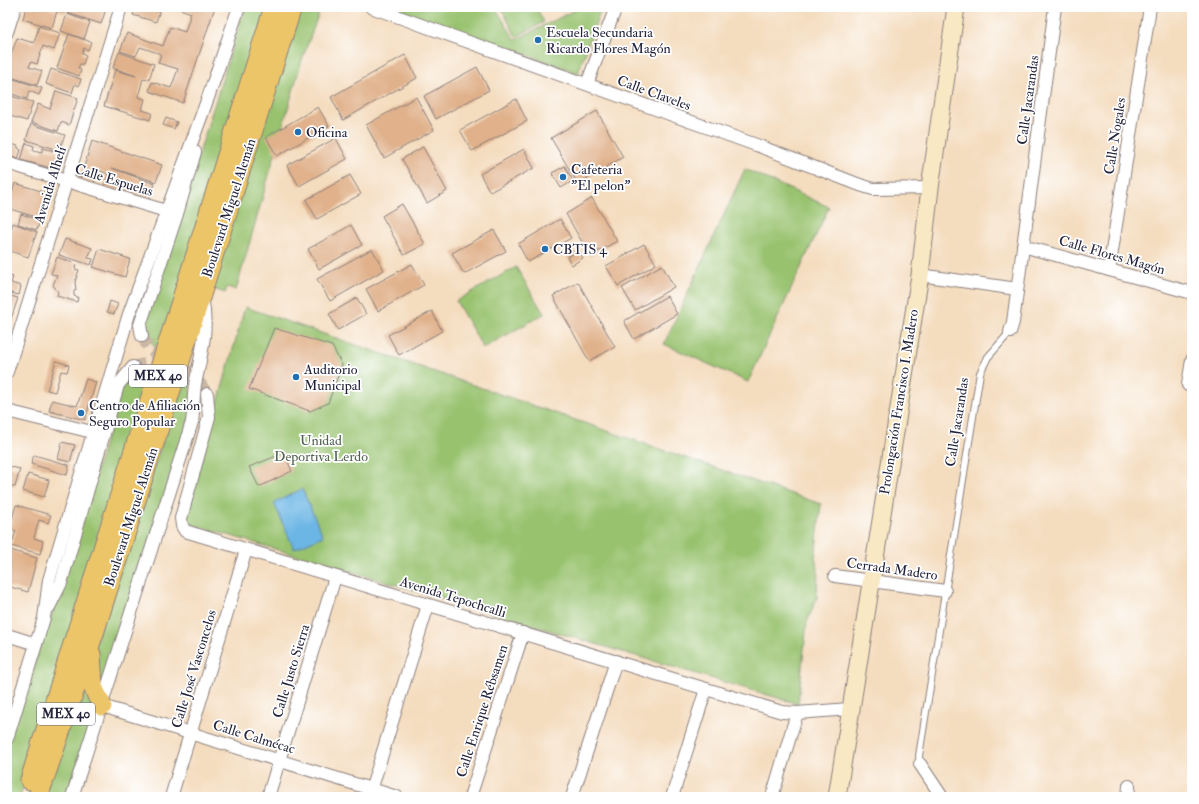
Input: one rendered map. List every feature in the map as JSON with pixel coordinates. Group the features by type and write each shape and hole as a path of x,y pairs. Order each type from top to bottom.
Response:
{"main road":[{"name":"Boulevard Miguel Alemán","path":"25,797 274,7"},
{"name":"Boulevard Miguel Alemán","path":"38,797 95,630 292,7"},
{"name":"Prolongación Francisco I. Madero","path":"837,797 920,274 930,188 956,7"},
{"path":"95,630 90,653 93,687 102,706"}],"street":[{"path":"7,32 15,7"},
{"name":"Avenida Alhelí","path":"7,372 121,7"},
{"path":"44,618 49,580 92,432 129,314 210,95 239,7"},
{"name":"Calle Claveles","path":"371,7 759,146 860,185 873,189 930,188"},
{"path":"587,84 616,7"},
{"name":"Calle Jacarandas","path":"1010,332 1018,289 1055,7"},
{"name":"Calle Nogales","path":"1109,270 1150,7"},
{"path":"142,336 140,326 188,179 210,95"},
{"name":"Calle Espuelas","path":"7,163 166,211"},
{"name":"Calle Flores Magón","path":"1023,246 1192,293"},
{"path":"920,274 1018,289"},
{"path":"72,797 192,422 195,386 203,351 206,316 202,294"},
{"path":"1188,385 1192,360"},
{"path":"7,739 44,618 61,583 118,385 133,367"},
{"name":"Avenida Tepochcalli","path":"207,394 209,417 181,518 182,526 185,531 782,712 797,713 850,709"},
{"path":"7,411 92,432"},
{"name":"Calle José Vasconcelos","path":"171,797 246,550"},
{"name":"Cerrada Madero","path":"835,576 945,591"},
{"name":"Calle Justo Sierra","path":"268,797 336,577"},
{"path":"371,793 428,605"},
{"name":"Calle Enrique Rébsamen","path":"470,797 523,634"},
{"path":"7,635 36,644"},
{"path":"572,797 616,661"},
{"path":"672,797 706,688"},
{"name":"Calle Calmécac","path":"102,706 279,761 371,793 397,797"},
{"path":"772,797 797,713"},
{"name":"Calle Jacarandas","path":"920,764 942,797"}],"lane":[{"name":"Calle Jacarandas","path":"920,764 945,591 980,373 988,357 1010,332"}],"green space":[{"path":"245,7 270,7 160,355 148,336 145,325"},
{"path":"300,7 321,7 301,63 236,290 227,287 225,293 211,288"},
{"name":"Escuela Secundaria Ricardo Flores Magón","path":"392,7 495,7 515,40 581,7 602,7 578,73"},
{"path":"501,7 536,7 544,22 516,37"},
{"path":"745,169 829,207 748,382 664,344"},
{"path":"516,267 544,314 483,348 456,301"},
{"name":"Unidad Deportiva Lerdo","path":"245,307 821,504 815,559 818,568 817,598 807,622 798,704 184,522"},
{"path":"158,367 20,797 7,797 7,740 62,586 121,389 129,377"},
{"path":"187,369 189,373 192,410 68,797 43,797"}],"water":[{"path":"302,489 323,536 294,549 274,503"}],"building":[{"path":"26,7 44,7 57,11 52,28 23,19"},
{"path":"49,7 67,7 65,13"},
{"path":"70,7 101,7 106,9 101,24 68,13"},
{"path":"135,7 161,7 156,22 133,15"},
{"path":"175,7 215,7 183,103 149,91 152,82 171,88 178,69 158,63 161,54 140,47 136,56 120,51 127,33 163,46 170,27 185,32 191,13"},
{"path":"67,14 90,22 84,39 61,31"},
{"path":"39,26 60,33 54,50 43,46 37,64 31,62 29,67 42,71 37,85 7,76 7,66 17,38 34,43"},
{"path":"69,34 91,42 88,50 84,48 82,54 86,55 83,64 80,64 78,68 81,70 79,76 57,68"},
{"path":"119,52 154,64 149,80 143,79 138,97 145,99 142,110 152,113 150,120 104,106 115,70 136,76 113,68"},
{"path":"405,55 417,78 343,120 331,97"},
{"path":"477,67 489,90 436,119 424,96"},
{"path":"51,69 81,79 79,86 75,84 72,93 46,84"},
{"path":"7,77 42,88 39,95 29,91 27,99 9,93 13,84 7,82"},
{"path":"56,91 78,98 69,125 61,122 58,131 31,122 38,104 50,109"},
{"path":"7,95 33,102 27,121 7,115"},
{"path":"416,97 434,130 384,158 366,125"},
{"path":"516,99 527,121 472,151 460,130"},
{"name":"Oficina","path":"318,107 329,126 277,156 266,137"},
{"path":"597,111 623,157 578,184 551,138"},
{"path":"166,118 177,122 174,129 163,125"},
{"path":"31,124 65,135 59,150 26,140"},
{"path":"336,138 347,159 299,186 287,165"},
{"path":"7,140 12,141 11,144 18,146 21,150 18,159 7,155"},
{"path":"92,141 162,165 156,182 112,168 155,184 148,202 104,187 108,174 98,170 94,183 80,179"},
{"path":"26,143 34,146 33,150 42,152 43,148 59,152 54,169 21,160"},
{"path":"423,147 447,191 427,203 402,159"},
{"path":"524,149 534,168 490,192 480,174"},
{"name":"Cafeteria \"El pelon\"","path":"565,166 573,181 561,188 552,173"},
{"path":"350,175 361,194 317,219 306,200"},
{"path":"15,183 47,193 39,218 7,208"},
{"path":"592,198 617,241 590,256 566,214"},
{"path":"402,204 425,244 404,255 382,216"},
{"path":"21,214 40,220 37,230 18,224"},
{"path":"560,219 571,238 528,262 518,244"},
{"path":"13,223 37,232 28,257 7,250 7,240"},
{"path":"351,225 362,245 319,269 308,249"},
{"path":"494,230 506,251 464,274 452,253"},
{"path":"65,239 92,248 88,258 93,259 91,265 59,255"},
{"path":"644,244 656,264 618,286 606,266"},
{"path":"99,249 130,259 125,277 93,267"},
{"path":"372,249 384,270 330,301 317,279"},
{"path":"579,251 583,258 572,265 567,257"},
{"path":"57,257 76,264 75,269 79,270 75,282 76,290 74,291 74,296 78,297 77,302 57,296 58,292 53,285 57,275 51,274"},
{"path":"412,264 424,285 378,311 366,289"},
{"path":"662,265 674,287 635,310 622,288"},
{"path":"7,275 13,277 11,283 21,286 19,295 7,292"},
{"path":"578,282 615,347 589,361 553,296"},
{"path":"7,295 18,298 10,322 7,321"},
{"path":"667,296 677,314 634,339 624,321"},
{"path":"357,298 366,314 338,330 329,314"},
{"path":"110,301 118,304 114,314 107,312"},
{"path":"432,311 442,331 399,355 388,335"},
{"name":"Auditorio Municipal","path":"274,328 332,346 342,365 328,403 310,411 249,389"},
{"path":"56,361 69,365 67,372 61,371 55,392 47,390"},
{"path":"86,379 96,382 85,420 49,411 52,400 77,406"},
{"path":"62,442 75,445 70,462 58,459"},
{"path":"284,453 292,471 259,487 249,467"},
{"path":"34,455 69,465 67,475 31,464"},
{"path":"7,466 20,469 15,487 7,485"},
{"path":"28,474 49,480 44,497 23,491"},
{"path":"16,505 51,515 48,523 39,520 34,538 43,541 40,554 11,546 16,531 9,529"},
{"path":"7,549 37,558 28,592 7,586"}],"tunnel":[{"path":"142,336 148,347 165,362"},
{"path":"133,367 156,362 176,364 185,368 193,375 207,394"}],"place":[{"name":"Escuela Secundaria Ricardo Flores Magón","path":"538,40"},
{"name":"Oficina","path":"298,132"},
{"name":"Cafeteria \"El pelon\"","path":"563,177"},
{"name":"CBTIS 4","path":"545,249"},
{"name":"Auditorio Municipal","path":"296,377"},
{"name":"Centro de Afiliación Seguro Popular","path":"81,413"}]}
